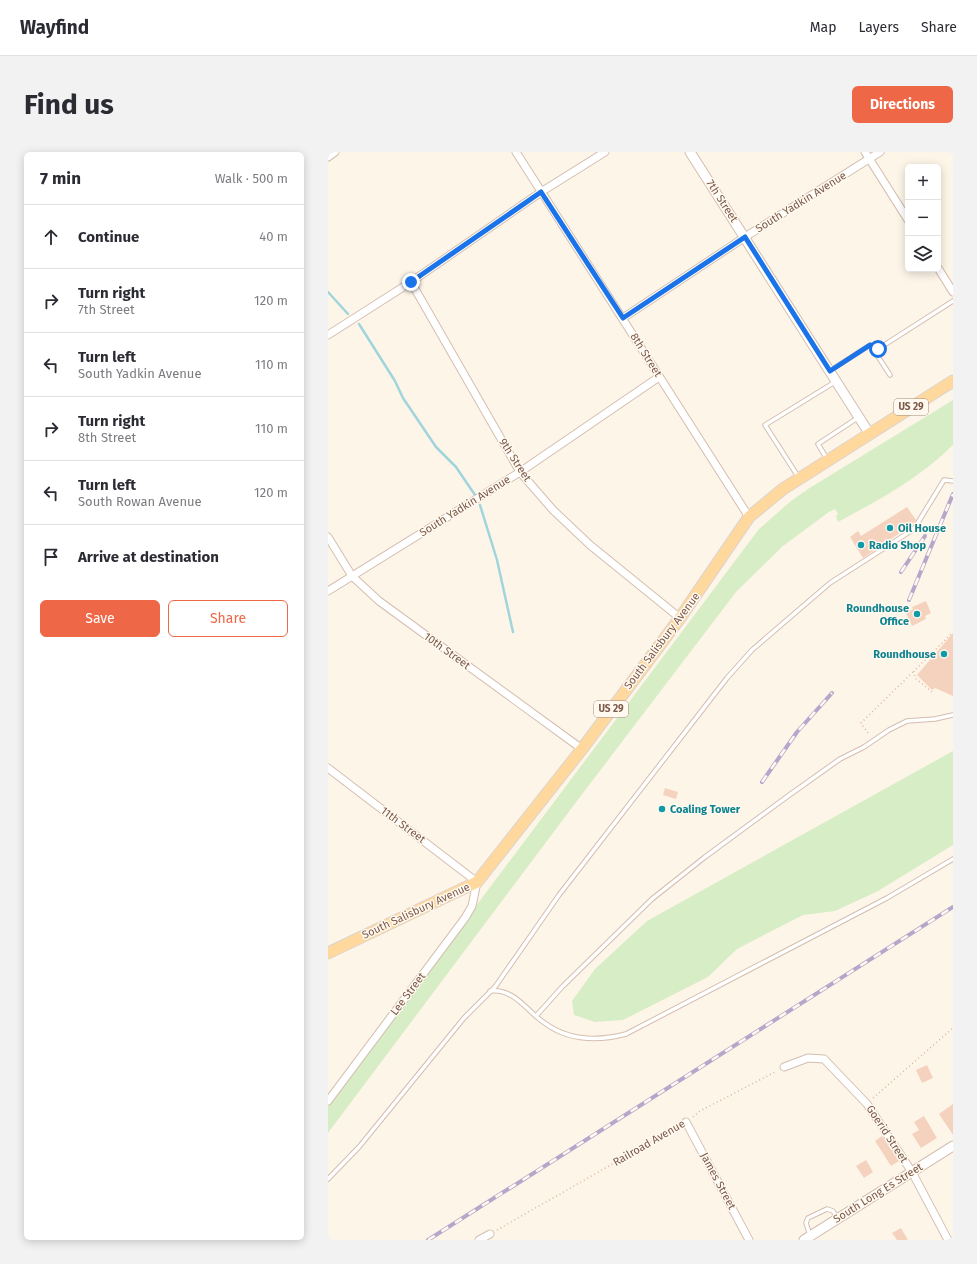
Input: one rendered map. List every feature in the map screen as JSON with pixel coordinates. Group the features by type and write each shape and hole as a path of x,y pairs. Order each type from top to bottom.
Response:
{"main road":[{"name":"South Salisbury Avenue","path":"328,953 477,882 582,749 680,618 749,517 799,478 953,381"}],"street":[{"path":"328,157 335,152"},
{"name":"8th Street","path":"516,152 749,517"},
{"path":"328,335 411,282 541,192 605,152"},
{"name":"7th Street","path":"690,152 869,433"},
{"name":"South Yadkin Avenue","path":"623,318 868,155 880,152"},
{"path":"868,155 905,215"},
{"path":"940,272 953,292"},
{"name":"9th Street","path":"411,282 520,472 553,510 590,545 680,618"},
{"name":"South Yadkin Avenue","path":"328,591 520,472 659,377"},
{"name":"10th Street","path":"328,537 352,576 379,601 582,749"},
{"name":"11th Street","path":"328,768 477,882"},
{"name":"Lee Street","path":"328,1100 465,918 472,906 477,882"},
{"name":"Goerid Street","path":"784,1067 808,1058 824,1059 867,1104 912,1172 948,1240"},
{"name":"James Street","path":"686,1122 749,1240"},
{"name":"South Long Es Street","path":"807,1238 953,1146"},
{"path":"479,1240 490,1234"}],"lane":[{"path":"878,349 953,301"},
{"path":"830,371 870,345 878,349"},
{"path":"878,349 877,354 890,375"},
{"path":"799,478 765,425 836,381"},
{"path":"828,460 818,444 859,417"},
{"path":"328,1179 359,1147 464,1018 490,992 559,895 726,678 752,650 830,582 914,529 944,480 953,481"},
{"path":"536,1016 562,987 652,899 705,856 788,796 840,759 907,721 935,719 953,715"},
{"path":"490,992 507,992 557,1031 575,1037 589,1039 608,1038 626,1034 887,898 953,859"},
{"path":"807,1238 806,1223 808,1218 827,1209 832,1211 837,1219"}],"path":[{"path":"868,733 861,723 953,632"},
{"path":"914,671 915,678 932,692"},
{"path":"867,1104 953,1028"},
{"name":"Railroad Avenue","path":"490,1234 686,1122 700,1111 784,1067"}],"green space":[{"path":"953,400 953,445 940,457 898,488 838,522 836,516 838,514 835,509 829,512 783,546 736,592 328,1133 328,1103 759,529 791,501 808,489"},
{"path":"953,751 953,845 878,891 835,911 803,915 737,949 708,977 623,1020 595,1022 574,1015 572,1001 595,969 647,921"}],"building":[{"name":"Oil House","path":"907,507 916,520 913,524 863,558 850,537 858,531 861,536"},
{"name":"Roundhouse Office","path":"926,601 931,613 925,616 926,619 912,626 906,613 913,609 912,607"},
{"name":"Roundhouse","path":"953,633 953,696 935,688 932,690 917,675"},
{"path":"665,788 678,792 676,799 663,795"},
{"path":"927,1065 933,1078 922,1083 916,1070"},
{"path":"953,1104 953,1135 939,1114"},
{"path":"924,1116 937,1138 921,1148 912,1134 919,1130 914,1122"},
{"path":"882,1136 899,1161 891,1166 875,1141"},
{"path":"866,1160 873,1172 864,1178 856,1166"},
{"path":"901,1228 908,1240 897,1240 892,1233"}],"waterway":[{"path":"328,292 348,314"},
{"path":"359,324 395,381 403,398 436,447 456,467 475,495"},
{"path":"480,505 497,560 513,632"}],"railway":[{"path":"909,600 953,494"},
{"path":"901,572 925,536"},
{"path":"762,782 797,732 832,693"},
{"path":"428,1240 953,907"}],"place":[{"name":"Oil House","path":"890,528"},
{"name":"Radio Shop","path":"861,545"},
{"name":"Roundhouse Office","path":"917,614"},
{"name":"Roundhouse","path":"944,654"},
{"name":"Coaling Tower","path":"662,809"}],"route":[{"path":"411,282 541,192 623,318 745,237 830,371 870,345 878,349"}]}
